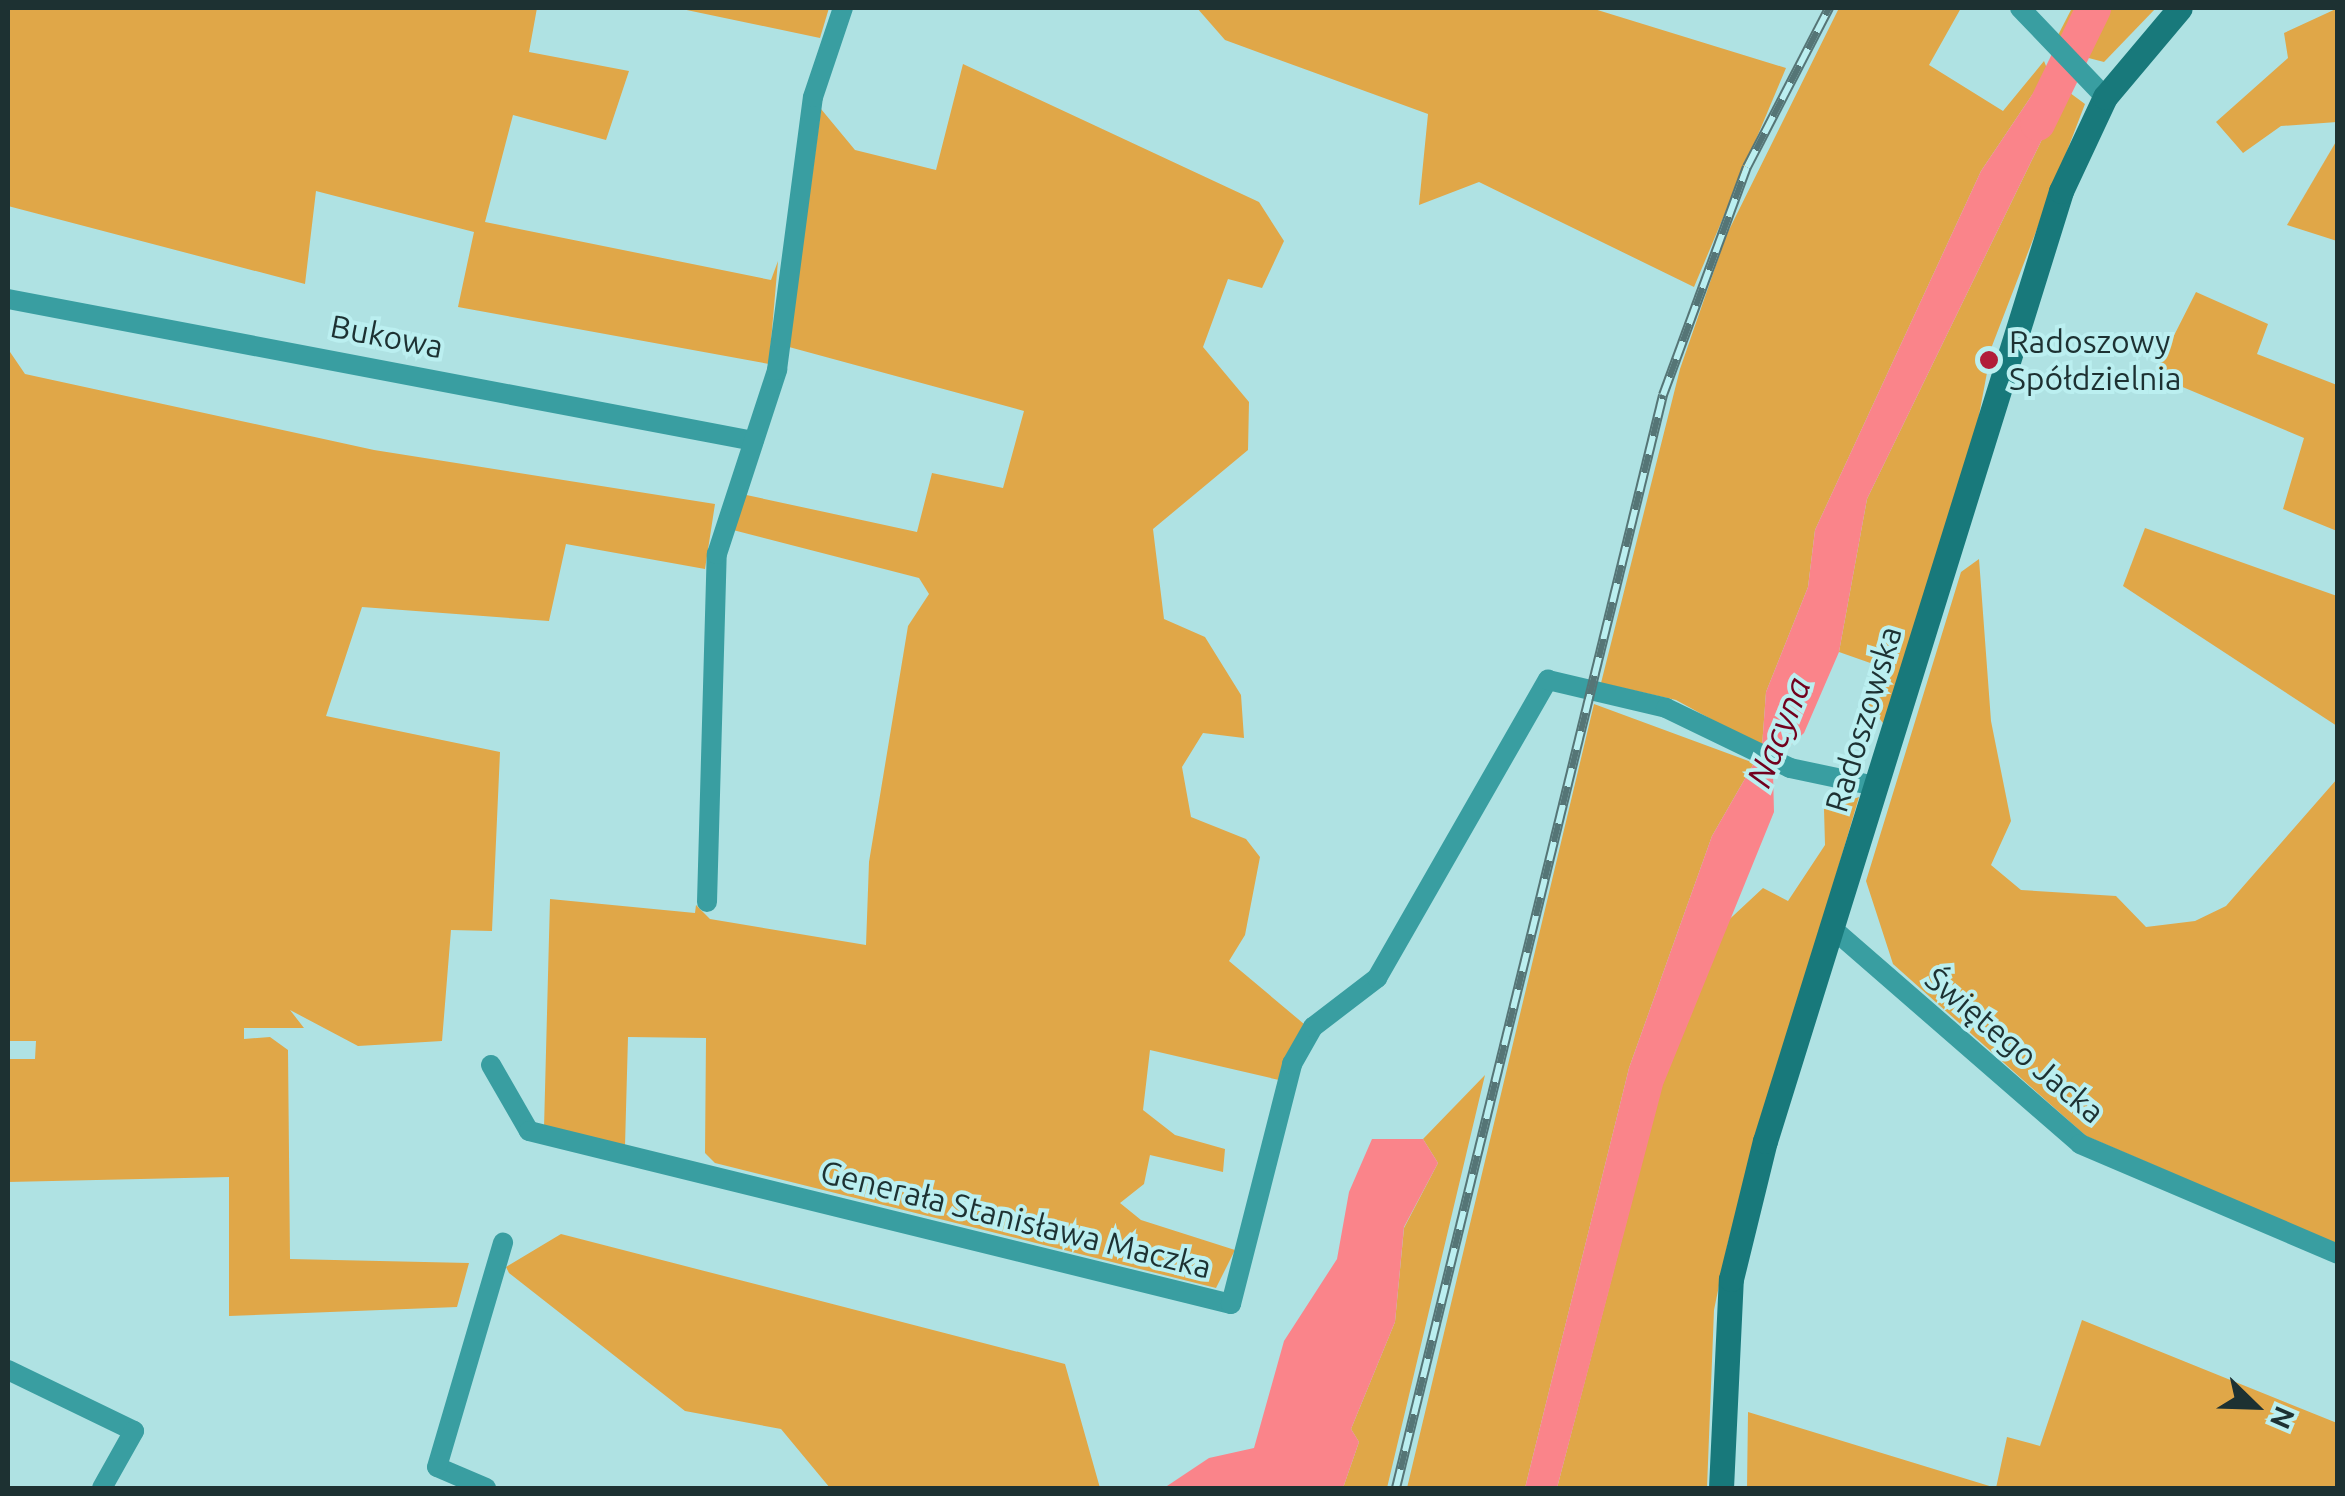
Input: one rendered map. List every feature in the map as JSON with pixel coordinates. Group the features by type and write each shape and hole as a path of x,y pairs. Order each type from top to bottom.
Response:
{"street":[{"path":"708,902 712,594 776,370 813,98 843,8"},
{"path":"2020,8 2052,50 2104,97"},
{"name":"Radoszowska","path":"1721,1488 1736,1252 1875,786 2061,191 2104,97 2180,8"},
{"name":"Bukowa","path":"8,299 754,441"},
{"name":"Generała Stanisława Maczka","path":"492,1065 529,1132 1232,1304 1292,1064 1313,1027 1377,978 1548,680 1666,708 1752,753 1790,768 1875,786"},
{"name":"Świętego Jacka","path":"1833,929 2080,1144 2338,1254"},
{"path":"486,1488 437,1467 502,1243"},
{"path":"8,1370 134,1431 102,1488"}],"shaded area":[{"path":"8,8 537,8 529,52 629,71 606,140 513,115 485,222 771,280 778,261 769,364 458,307 474,232 316,191 305,284 8,206"},
{"path":"677,8 829,8 820,38"},
{"path":"1197,8 1591,8 1786,68 1694,287 1479,182 1419,205 1428,114 1225,40"},
{"path":"1839,8 1961,8 1929,65 2003,111 2044,61 2048,71 1981,171 1815,530 1808,587 1766,692 1762,747 1676,700 1601,683 1680,369 1726,236"},
{"path":"2072,8 2088,8 2069,47 2055,41"},
{"path":"2101,8 2156,8 2104,62 2077,55"},
{"path":"2338,8 2337,122 2281,126 2243,153 2216,122 2288,58 2284,33"},
{"path":"963,64 1259,202 1284,241 1262,288 1228,279 1203,347 1249,402 1248,450 1153,529 1164,619 1205,637 1241,695 1244,738 1203,733 1182,767 1191,817 1246,839 1260,857 1245,935 1229,961 1304,1024 1279,1080 1150,1050 1143,1110 1175,1135 1225,1149 1223,1172 1150,1155 1144,1184 1120,1203 1141,1220 1235,1250 1216,1288 715,1163 705,1153 706,1038 628,1037 625,1146 544,1128 550,899 695,913 696,905 710,919 866,945 869,862 908,626 929,594 919,578 733,530 737,493 917,532 932,473 1003,488 1024,411 789,347 821,109 855,150 936,170"},
{"path":"2066,90 2085,104 1992,346 1973,447 1886,727 1863,697 1876,665 1839,652 1867,499"},
{"path":"2337,140 2337,241 2287,225"},
{"path":"2196,292 2268,324 2257,354 2337,385 2337,531 2283,509 2304,438 2154,375"},
{"path":"8,349 25,374 374,450 715,504 705,569 566,544 549,621 362,607 326,716 500,752 492,931 451,930 442,1041 358,1046 290,1010 304,1028 244,1028 244,1039 270,1037 288,1050 290,1259 469,1263 457,1307 229,1316 229,1177 8,1182 8,1059 35,1059 36,1041 8,1041"},
{"path":"2145,528 2337,596 2337,726 2123,586"},
{"path":"1979,559 1991,721 2011,821 1991,865 2021,890 2116,896 2146,927 2195,921 2226,906 2337,779 2337,1244 2086,1136 1893,964 1866,881 1961,572"},
{"path":"1594,704 1754,763 1712,836 1629,1068 1525,1488 1407,1488"},
{"path":"1859,797 1728,1242 1714,1310 1707,1488 1557,1488 1662,1085 1719,929 1763,888 1788,901 1825,845 1824,809"},
{"path":"1485,1075 1387,1488 1343,1488 1359,1442 1351,1429 1395,1322 1404,1228 1438,1163 1423,1139"},
{"path":"561,1234 1065,1364 1100,1488 830,1488 781,1429 685,1411 509,1273 506,1267"},
{"path":"2082,1320 2337,1423 2337,1488 1996,1488 2007,1437 2040,1446"},
{"path":"1748,1412 1996,1488 1747,1488"}],"water":[{"path":"2048,71 2066,90 1867,499 1839,652 1804,733 1781,754 1762,747 1766,692 1808,587 1815,530 1981,171"},
{"path":"1754,763 1773,773 1774,812 1663,1085 1557,1488 1525,1488 1629,1068 1712,836"},
{"path":"1372,1139 1423,1139 1438,1163 1404,1227 1395,1322 1351,1429 1359,1442 1343,1488 1164,1488 1209,1458 1254,1448 1284,1341 1337,1259 1349,1192"}],"waterway":[{"name":"Nacyna","path":"2037,123 2093,8"}],"railway":[{"path":"1396,1488 1663,395 1747,167 1829,8"}],"place":[{"name":"Radoszowy Spółdzielnia","path":"1989,360"}]}
